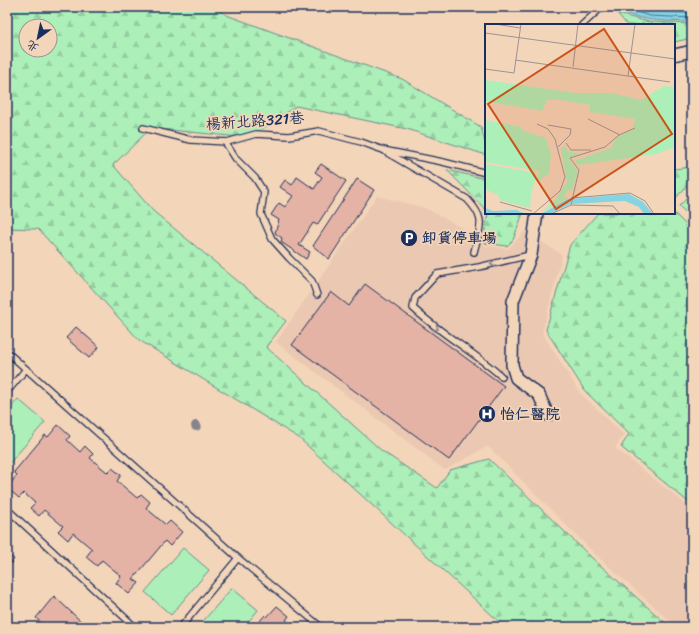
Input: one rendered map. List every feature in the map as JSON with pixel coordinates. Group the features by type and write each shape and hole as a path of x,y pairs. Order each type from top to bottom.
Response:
{"street":[{"path":"675,55 692,51"},
{"path":"537,214 531,255 513,301 512,365 516,378 539,395 548,414"}],"lane":[{"path":"583,24 602,7"},
{"name":"楊新北路321巷","path":"142,128 191,140 225,142 256,134 289,136 319,131 361,142 383,150 443,162 485,173"},
{"path":"225,142 236,159 255,178 264,192 261,214 272,239 312,281 318,295"},
{"path":"383,150 467,199 476,209 481,224 474,252"},
{"path":"502,376 432,325 413,308 415,298 422,288 437,274 479,267 531,255"},
{"path":"7,352 238,558 321,627"},
{"path":"7,392 26,369"},
{"path":"7,509 135,627"},
{"path":"181,627 238,558"}],"shaded area":[{"name":"怡仁醫院","path":"377,196 425,208 476,236 485,246 508,249 525,231 562,255 542,333 580,393 624,435 615,448 692,509 692,627 677,627 595,554 488,446 445,470 276,342"}],"green space":[{"path":"7,7 213,7 229,16 402,79 481,127 485,143 485,155 407,129 296,106 249,138 151,128 113,165 153,211 286,321 266,347 382,451 437,488 450,470 489,459 592,558 670,627 505,627 299,438 139,340 38,229 7,228"},
{"path":"618,14 649,22 692,24 692,38 675,42 675,24 626,24"},
{"path":"692,167 692,180 675,199 675,169"},
{"path":"447,170 485,179 485,209"},
{"path":"692,193 692,218 679,206"},
{"path":"488,214 523,214 513,240 507,246 485,243 485,230"},
{"path":"597,214 675,214 692,231 692,505 621,447 629,434 585,391 546,330 570,245"},
{"path":"18,399 45,422 7,466 7,412"},
{"path":"183,548 209,570 171,615 145,592"},
{"path":"232,588 258,610 244,627 198,627"}],"water":[{"path":"613,7 692,7 692,22 651,20 631,16"}],"building":[{"path":"321,164 346,181 317,225 313,223 299,245 310,252 306,259 281,242 282,238 275,233 279,220 271,215 279,203 285,207 293,196 280,187 285,180 292,185 297,177 314,189 322,177 315,172"},
{"path":"357,179 374,190 329,259 313,246"},
{"name":"怡仁醫院","path":"365,284 504,386 449,460 292,345 331,292 349,306"},
{"path":"76,327 99,347 89,358 66,338"},
{"path":"58,425 70,436 67,440 80,452 85,446 93,454 90,458 108,473 112,468 121,475 117,481 137,498 141,494 150,502 146,508 166,525 170,521 182,532 170,546 165,541 133,579 139,583 129,594 116,583 121,576 102,560 97,566 86,557 92,549 73,533 68,540 58,531 63,526 44,510 39,516 30,508 35,503 24,493 19,498 7,488 17,475 14,472 45,435 48,437"},
{"path":"7,554 14,559 7,569"},
{"path":"54,596 87,627 46,627 36,618"},
{"path":"277,606 289,616 286,620 294,627 255,627 265,615 267,617"}],"place":[{"name":"卸貨停車場","path":"409,238"},
{"name":"怡仁醫院","path":"487,414"}]}
